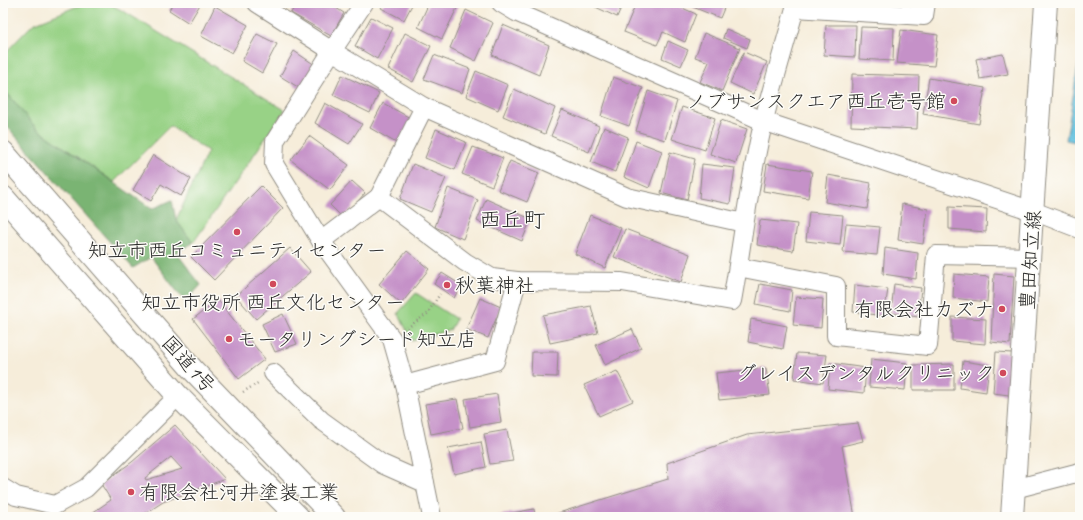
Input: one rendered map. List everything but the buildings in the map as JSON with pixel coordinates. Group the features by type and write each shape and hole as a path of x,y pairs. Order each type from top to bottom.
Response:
{"main road":[{"name":"豊田知立線","path":"1012,517 1046,3"},
{"name":"国道1号","path":"3,152 192,369 334,517"},
{"name":"国道1号","path":"3,197 178,396 298,517"}],"street":[{"path":"257,3 424,107 627,197 744,223"},
{"path":"364,3 275,141 274,164 321,241 392,339 405,385 432,517"},
{"path":"501,3 530,18 763,121 1033,211 1080,229"},
{"path":"380,197 464,262 492,278 517,281 622,282 732,301 744,223 763,121 795,6 924,16 926,3"},
{"path":"321,241 380,197 424,107"},
{"path":"738,267 836,286 836,336 928,346 936,256 1030,257"},
{"path":"405,385 495,361 517,281"},
{"path":"273,372 321,420 333,429 382,464 426,483"},
{"path":"3,488 16,496 54,505 86,488 178,396"},
{"path":"1014,489 1080,472"}],"path":[{"path":"392,339 427,314 440,294"},
{"path":"226,404 273,372"}],"green space":[{"path":"85,3 108,3 125,12 285,110 193,243 176,220 208,151 170,126 114,182 36,128 3,88 3,55 33,24"},
{"path":"3,88 36,128 152,209 172,200 176,220 193,243 176,252 201,285 185,302 151,257 133,268 3,122"},
{"path":"416,293 456,319 450,330 412,341 398,313"}],"water":[{"path":"1080,53 1080,143 1066,140"}],"place":[{"name":"ノブサンスクエア西丘壱号館","path":"954,101"},
{"name":"知立市西丘コミュニティセンター","path":"237,232"},
{"name":"知立市役所 西丘文化センター","path":"273,284"},
{"name":"秋葉神社","path":"447,285"},
{"name":"有限会社カズナ","path":"1002,309"},
{"name":"モータリングシード知立店","path":"229,339"},
{"name":"グレイスデンタルクリニック","path":"1003,373"},
{"name":"有限会社河井塗装工業","path":"131,492"}],"district":[{"name":"西丘町","path":"512,219"}]}
